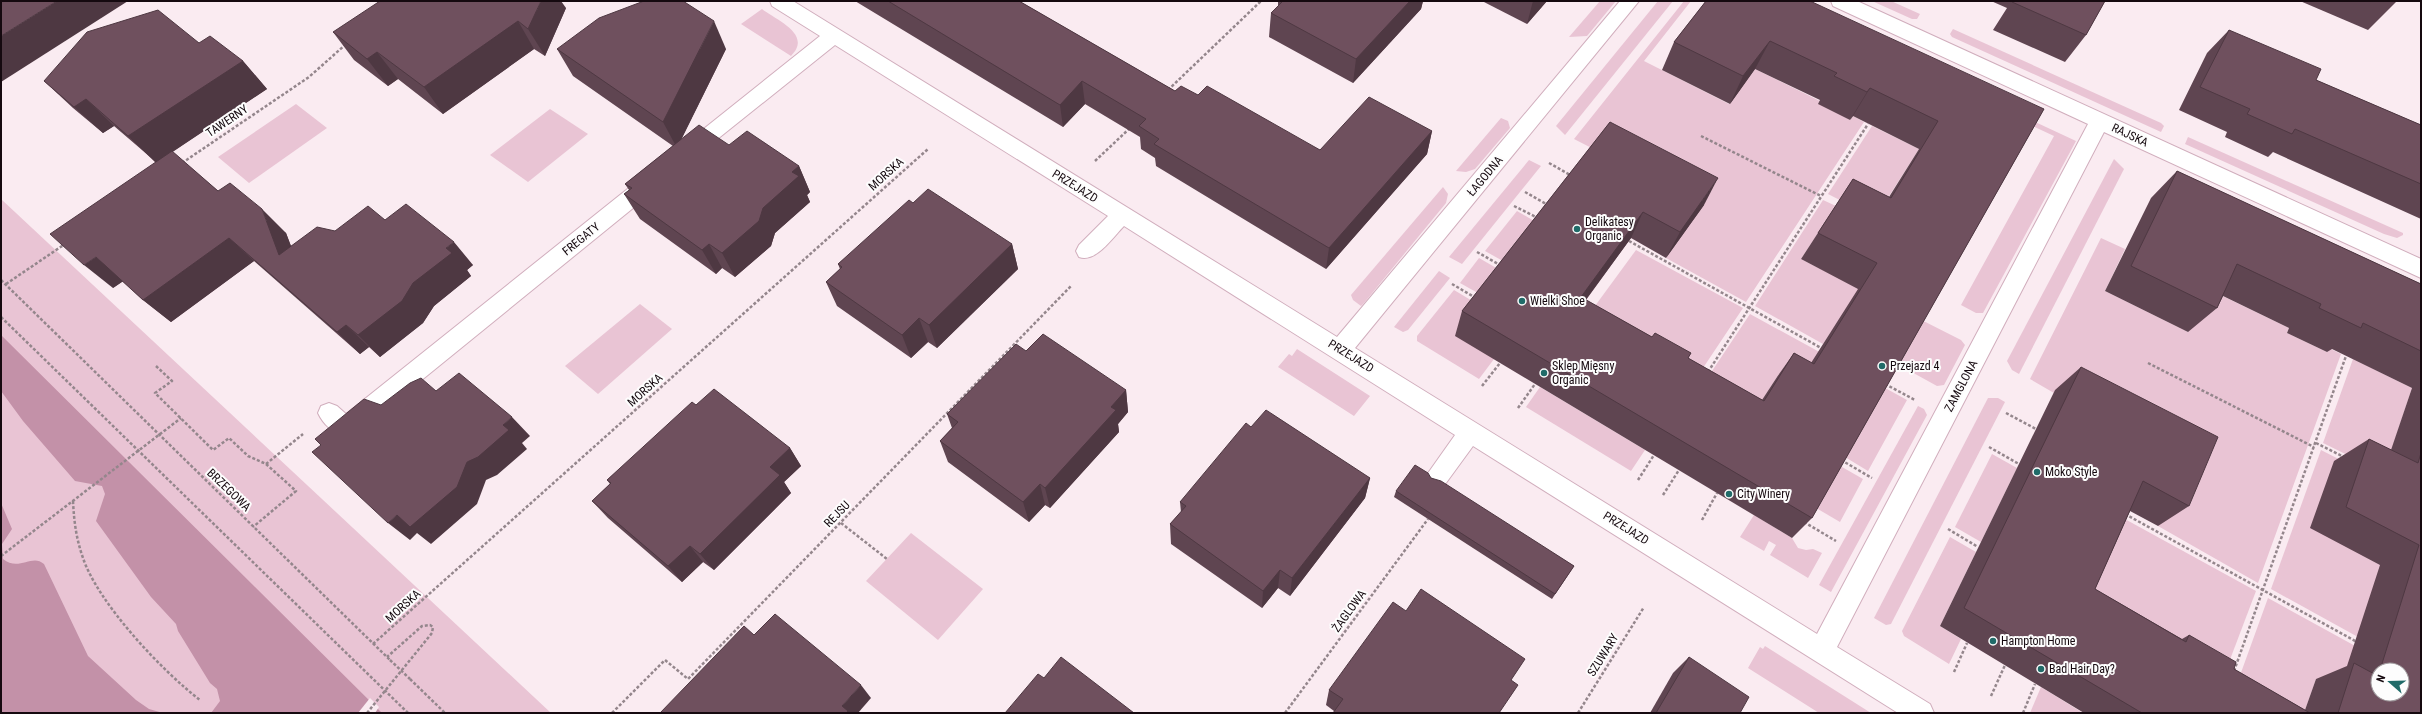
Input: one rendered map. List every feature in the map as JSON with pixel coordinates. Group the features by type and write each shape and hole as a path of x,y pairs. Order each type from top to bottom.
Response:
{"street":[{"name":"PRZEJAZD","path":"779,1 1471,431 1921,713"},
{"name":"ŁAGODNA","path":"1340,350 1630,1"},
{"name":"RAJSKA","path":"1840,1 2421,269"},
{"name":"FREGATY","path":"329,413 346,428 834,35"},
{"name":"ZAMGLONA","path":"1822,650 2100,122"},
{"path":"1086,251 1122,215"},
{"path":"1438,476 1471,431"}],"path":[{"path":"1165,94 1261,1"},
{"name":"TAWERNY","path":"176,167 309,77 348,42"},
{"path":"1707,374 1868,124"},
{"path":"1092,164 1131,126"},
{"path":"1701,136 1821,196"},
{"name":"MORSKA","path":"373,644 928,149"},
{"path":"1549,164 1578,179"},
{"path":"1526,192 1550,206"},
{"path":"1514,206 1544,222"},
{"path":"6,284 68,241"},
{"path":"1629,241 1829,352"},
{"path":"1477,252 1506,269"},
{"name":"BRZEGOWA","path":"1,280 445,713"},
{"path":"1452,284 1482,301"},
{"name":"REJSU","path":"612,713 666,660 688,679 1071,286"},
{"path":"1,317 138,452 408,713"},
{"path":"2232,678 2346,356"},
{"path":"1482,386 1500,363"},
{"path":"2148,363 2314,447"},
{"path":"156,366 172,381 155,393 214,450 229,438 248,456 266,464 296,492 253,526"},
{"path":"1883,382 1915,400"},
{"path":"1518,408 1535,384"},
{"path":"2006,413 2036,429"},
{"path":"1,556 138,452 180,418"},
{"path":"2316,443 2351,461"},
{"path":"1989,447 2019,464"},
{"path":"1638,480 1654,455"},
{"path":"266,464 275,457"},
{"path":"1838,458 1872,478"},
{"path":"1662,495 1679,470"},
{"path":"1702,520 1717,493"},
{"path":"74,500 74,528 83,559 92,578 129,630 178,683 200,700"},
{"path":"2117,510 2360,644"},
{"name":"ŻAGLOWA","path":"1285,713 1428,519"},
{"path":"1802,521 1836,541"},
{"path":"841,523 887,559"},
{"path":"1948,529 1978,547"},
{"name":"SZUWARY","path":"1578,713 1644,607"},
{"path":"367,713 384,690 432,633 433,627 430,625 422,626 387,657"},
{"path":"1954,672 1967,643"},
{"path":"1991,696 2005,665"},
{"path":"2023,713 2035,684"}],"shaded area":[{"path":"1600,1 1616,1 1587,36 1569,37"},
{"path":"1658,1 1673,1 1565,135 1556,126"},
{"path":"1684,1 1691,1 1644,61 1729,104 1755,69 1820,101 1850,120 1853,116 1864,122 1746,302 1666,258 1703,205 1574,139"},
{"path":"1872,1 1891,1 1920,14 1917,19 1912,19"},
{"path":"762,9 790,28 795,34 798,41 797,48 791,56 741,24"},
{"path":"1953,29 2161,123 2164,126 2161,132 1952,37 1950,34"},
{"path":"1932,74 2076,141 1983,313 1976,313 1961,305 2054,136 1930,78"},
{"path":"296,104 327,128 249,183 218,157"},
{"path":"550,109 588,134 528,182 490,155"},
{"path":"1501,118 1508,121 1510,128 1475,169 1466,172 1456,171"},
{"path":"1872,126 1919,149 1875,218 1828,194"},
{"path":"2188,137 2403,233 2403,235 2397,238 2384,234 2185,144"},
{"path":"2114,159 2124,169 2019,374 2012,370 2007,361"},
{"path":"1529,160 1541,166 1462,264 1449,257"},
{"path":"1443,187 1448,194 1446,203 1361,306 1353,300 1351,295"},
{"path":"1,199 551,713 1,713"},
{"path":"1823,200 1836,206 1801,259 1961,340 1965,345 1944,385 1937,386 1879,354 1831,332 1823,344 1755,306"},
{"path":"1517,211 1541,225 1510,265 1485,251"},
{"path":"2101,238 2125,249 2105,291 2188,332 2208,289 2289,328 2287,333 2327,352 2329,348 2341,354 2258,583 2158,526 2186,460 2055,390 2054,393 2030,379"},
{"path":"1636,250 1743,308 1693,383 1584,321"},
{"path":"1479,258 1512,277 1485,297 1460,283"},
{"path":"1439,271 1450,278 1408,330 1403,332 1394,327"},
{"path":"1454,290 1479,305 1494,359 1479,379 1417,341 1417,336"},
{"path":"640,304 672,329 598,394 565,366"},
{"path":"1750,314 1907,400 1868,471 1840,454 1777,377 1747,424 1696,395"},
{"path":"1,335 382,713 211,713 220,701 217,689 210,683 178,631 176,624 151,597 96,521 105,494 102,486 75,481 23,421 1,391"},
{"path":"1297,349 1370,396 1354,416 1278,367 1289,354 1292,356"},
{"path":"2353,359 2412,388 2384,473 2323,443"},
{"path":"1540,387 1645,450 1631,471 1526,407"},
{"path":"1988,398 1998,398 2005,402 1891,624 1886,625 1874,618"},
{"path":"1918,406 1924,409 1927,415 1831,592 1819,585"},
{"path":"2321,450 2362,471 2421,587 2358,637 2271,589"},
{"path":"1992,454 2017,468 1981,542 1955,527"},
{"path":"1835,463 1863,479 1840,522 1811,505"},
{"path":"1,503 12,529 2,544 3,559 14,564 35,560 44,564 88,656 136,700 149,709 163,713 1,713"},
{"path":"1754,515 1792,538 1798,548 1806,550 1813,549 1822,553 1808,578 1770,555 1776,545 1769,541 1764,551 1740,537"},
{"path":"2123,518 2256,591 2220,686 2083,607"},
{"path":"911,533 983,589 938,640 866,581"},
{"path":"1950,537 1976,552 1940,626 1961,639 1949,664 1904,636 1902,631"},
{"path":"2268,598 2384,662 2370,662 2370,696 2316,679 2304,713 2230,703"},
{"path":"1765,646 1871,713 1819,713 1748,668 1760,647 1763,649"},
{"path":"2041,687 2083,713 2030,713"},
{"path":"2387,702 2410,702 2421,713"}],"pier":[{"path":"370,698 379,707 375,713 358,713"}],"building":[{"path":"1,1 57,1 1,36"},
{"path":"380,1 541,1 528,29 518,21 424,87 377,52 367,59 333,32"},
{"path":"644,1 683,1 714,21 663,122 557,49 599,18"},
{"path":"888,1 1019,1 1175,91 1181,86 1198,95 1207,86 1320,150 1369,97 1432,131 1329,248 1154,144 1159,139 1139,126 1146,119 1082,81 1060,105"},
{"path":"1283,1 1410,1 1356,59 1271,13"},
{"path":"1706,1 1810,1 2044,109 1812,518 1462,311 1610,122 1718,178 1680,232 1643,212 1581,297 1652,337 1655,333 1691,353 1688,358 1764,401 1794,353 1814,364 1877,263 1818,233 1853,179 1891,198 1938,121 1870,88 1867,92 1834,76 1837,73 1770,41 1743,76 1674,42"},
{"path":"2105,1 2086,35 2012,2"},
{"path":"158,10 199,43 210,36 243,61 128,136 86,99 74,107 44,81 87,32"},
{"path":"2229,30 2321,69 2316,80 2421,125 2421,184 2295,129 2292,134 2247,114 2250,109 2200,87"},
{"path":"699,125 729,145 747,131 799,166 792,172 799,176 763,208 759,221 722,253 709,244 702,250 624,194 632,188 625,184"},
{"path":"172,151 218,191 230,183 262,209 279,255 317,227 335,231 368,206 385,220 406,204 454,242 446,248 452,253 413,283 402,301 358,335 346,325 337,332 229,238 143,300 96,257 84,265 50,234"},
{"path":"2177,171 2421,284 2421,351 2363,323 2361,328 2319,308 2321,304 2237,264 2217,308 2131,266"},
{"path":"928,189 1012,244 929,325 919,318 902,335 826,282 842,267 838,264 909,200 913,203"},
{"path":"1043,334 1126,390 1111,407 1116,410 1045,488 1040,484 1023,502 940,441 958,422 947,414 1016,344 1026,351"},
{"path":"2081,367 2218,437 2189,506 2143,481 2095,589 2186,642 2189,635 2236,662 2234,669 2310,713 2142,713 1964,608"},
{"path":"459,373 512,417 503,425 509,430 478,457 467,462 457,487 410,527 397,515 388,523 312,452 321,445 315,439 364,399 381,405 410,383 421,378 436,391"},
{"path":"714,389 790,448 770,467 780,475 700,554 690,546 668,566 592,501 611,483 607,480 692,402 696,405"},
{"path":"1266,410 1370,478 1292,578 1280,570 1263,591 1170,524 1186,506 1180,502 1246,423 1251,427"},
{"path":"2369,439 2418,463 2421,453 2421,713 2338,713 2354,663 2370,672 2370,702 2410,702 2410,662 2382,662 2419,545 2346,507"},
{"path":"1415,465 1428,473 1431,478 1441,481 1574,566 1555,594 1396,491"},
{"path":"1421,589 1525,659 1511,680 1518,685 1499,713 1333,713 1343,699 1329,690 1393,602 1406,611"},
{"path":"775,614 861,685 842,706 848,711 846,713 660,713 744,626 754,635"},
{"path":"1061,657 1134,713 1005,713 1038,674 1044,678"},
{"path":"1689,657 1749,697 1740,713 1656,713"}],"place":[{"name":"Delikatesy Organic","path":"1577,229"},
{"name":"Wielki Shoe","path":"1522,301"},
{"name":"Przejazd 4","path":"1882,366"},
{"name":"Sklep Mięsny Organic","path":"1544,373"},
{"name":"Moko Style","path":"2037,472"},
{"name":"City Winery","path":"1729,494"},
{"name":"Hampton Home","path":"1993,641"},
{"name":"Bad Hair Day?","path":"2041,669"}]}
